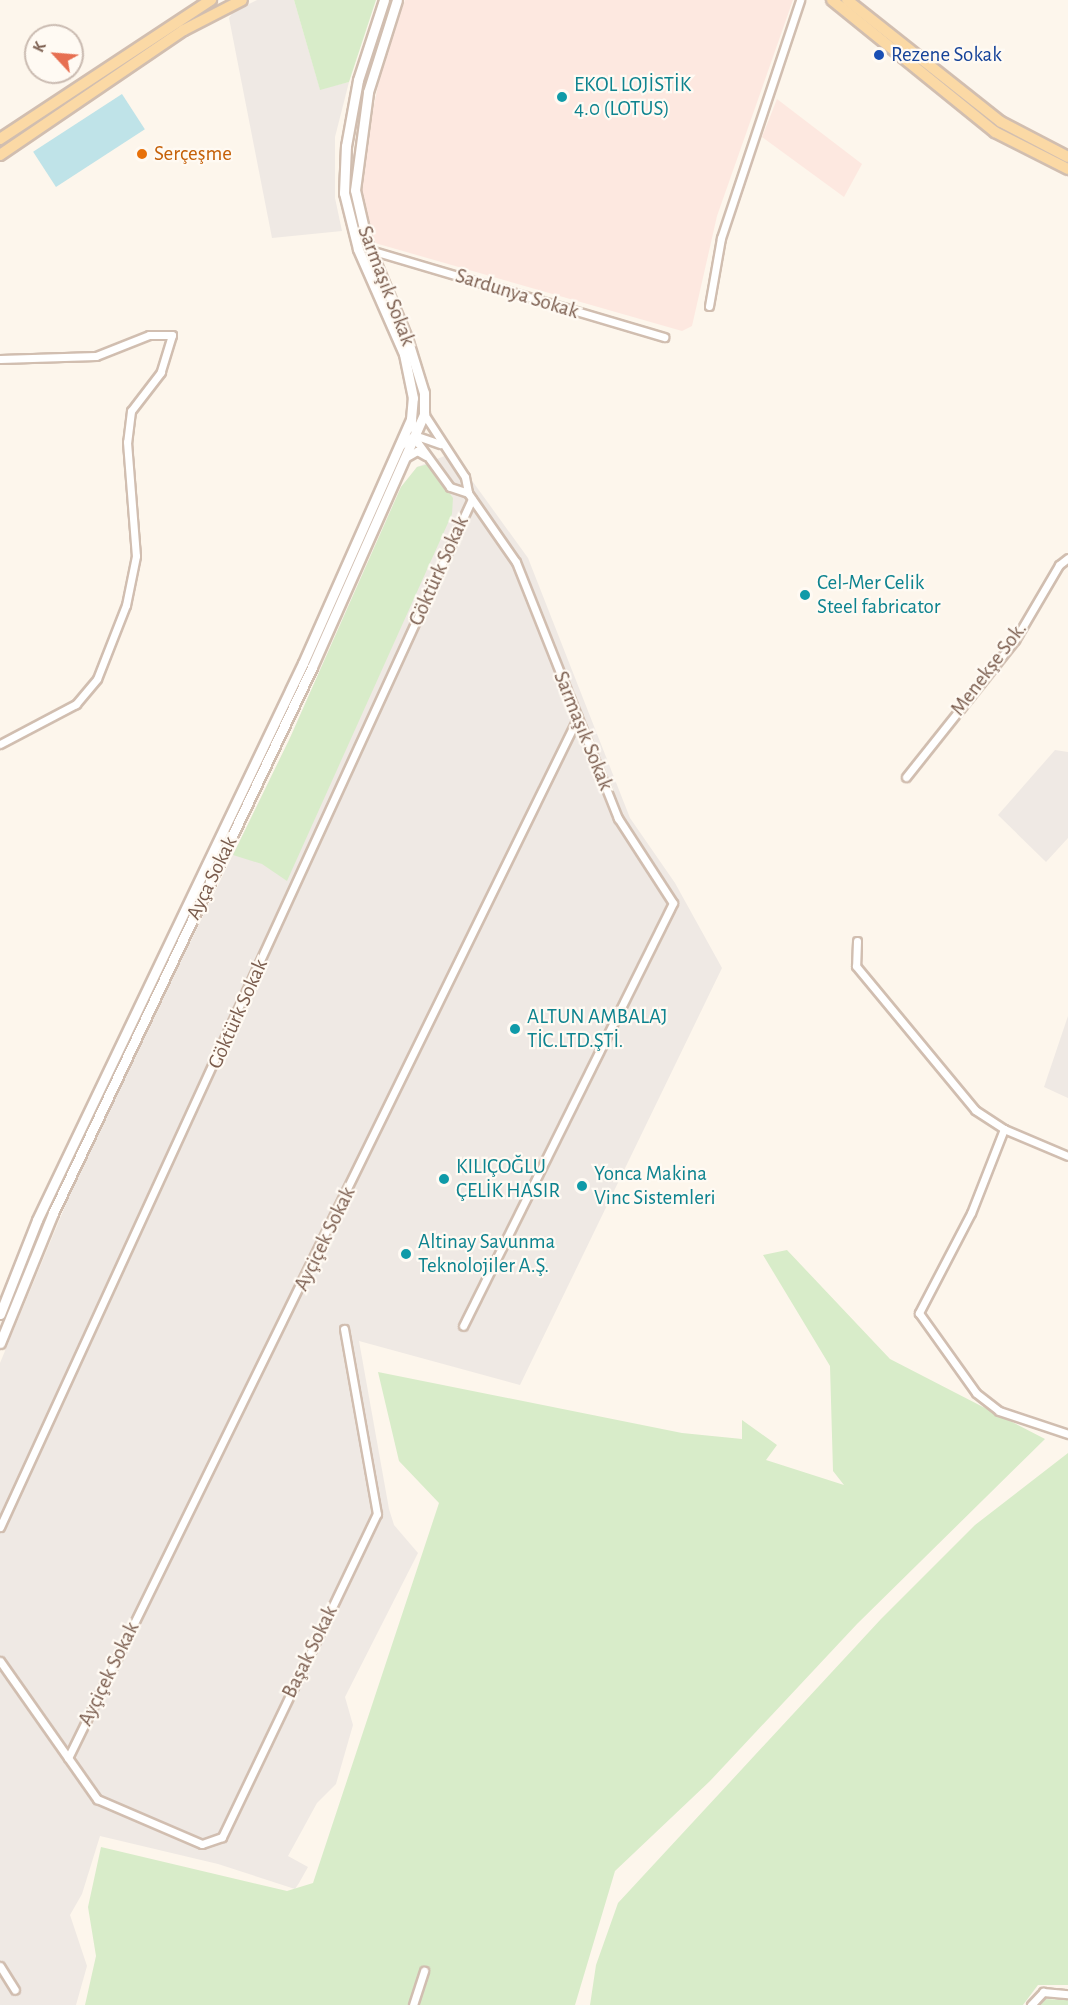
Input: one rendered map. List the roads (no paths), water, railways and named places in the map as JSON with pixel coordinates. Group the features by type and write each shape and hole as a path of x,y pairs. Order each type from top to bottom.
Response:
{"main road":[{"path":"0,139 212,0"},
{"path":"0,155 184,30 242,0"},
{"path":"832,0 995,132 1068,169"},
{"path":"847,0 1001,122 1068,157"}],"street":[{"name":"Sarmaşık Sokak","path":"384,0 358,80 351,116 344,193 351,227 404,354 412,405"},
{"name":"Sarmaşık Sokak","path":"397,0 363,117 355,190 362,224 370,250 407,338 424,393 424,414 465,477 470,496 516,562 618,818 673,903 463,1326"},
{"path":"709,306 721,238 800,0"},
{"path":"351,116 363,117"},
{"path":"351,227 362,224"},
{"name":"Sardunya Sokak","path":"370,250 664,337"},
{"path":"0,359 96,356 149,335 172,335 161,372 132,411 127,442 136,556 126,605 97,679 76,704 0,744"},
{"name":"Ayça Sokak","path":"0,1314 37,1220 303,663 411,419 412,405"},
{"name":"Ayça Sokak","path":"0,1343 53,1213 312,667 424,414"},
{"name":"Sarmaşık Sokak","path":"411,419 414,435 426,456 450,487 470,496"},
{"path":"397,450 414,435 443,446"},
{"path":"405,458 417,452 426,456"},
{"name":"Göktürk Sokak","path":"0,1527 470,496"},
{"name":"Menekşe Sok.","path":"906,777 1015,640 1059,565 1068,558"},
{"name":"Ayçiçek Sokak","path":"68,1758 578,717"},
{"path":"190,898 200,903"},
{"path":"857,941 856,966 975,1110 1004,1129 1068,1156"},
{"path":"1004,1129 971,1213 919,1313 976,1393 999,1411 1068,1434"},
{"path":"0,1314 10,1319"},
{"name":"Başak Sokak","path":"68,1758 97,1799 202,1844 222,1837 377,1514 344,1329"},
{"path":"0,1661 68,1758"},
{"path":"0,1966 15,1990"},
{"path":"413,2005 423,1971"},
{"path":"1031,2005 1043,1992 1068,1994"}],"water":[{"path":"122,94 145,129 56,187 33,152"}],"place":[{"name":"Rezene Sokak","path":"879,55"},
{"name":"EKOL LOJİSTİK 4.0 (LOTUS)","path":"562,97"},
{"name":"Serçeşme","path":"142,154"},
{"name":"Cel-Mer Celik Steel fabricator","path":"805,595"},
{"name":"ALTUN AMBALAJ TİC.LTD.ŞTİ.","path":"515,1029"},
{"name":"KILIÇOĞLU ÇELİK HASIR","path":"444,1179"},
{"name":"Yonca Makina Vinc Sistemleri","path":"582,1186"},
{"name":"Altinay Savunma Teknolojiler A.Ş.","path":"406,1254"}]}
